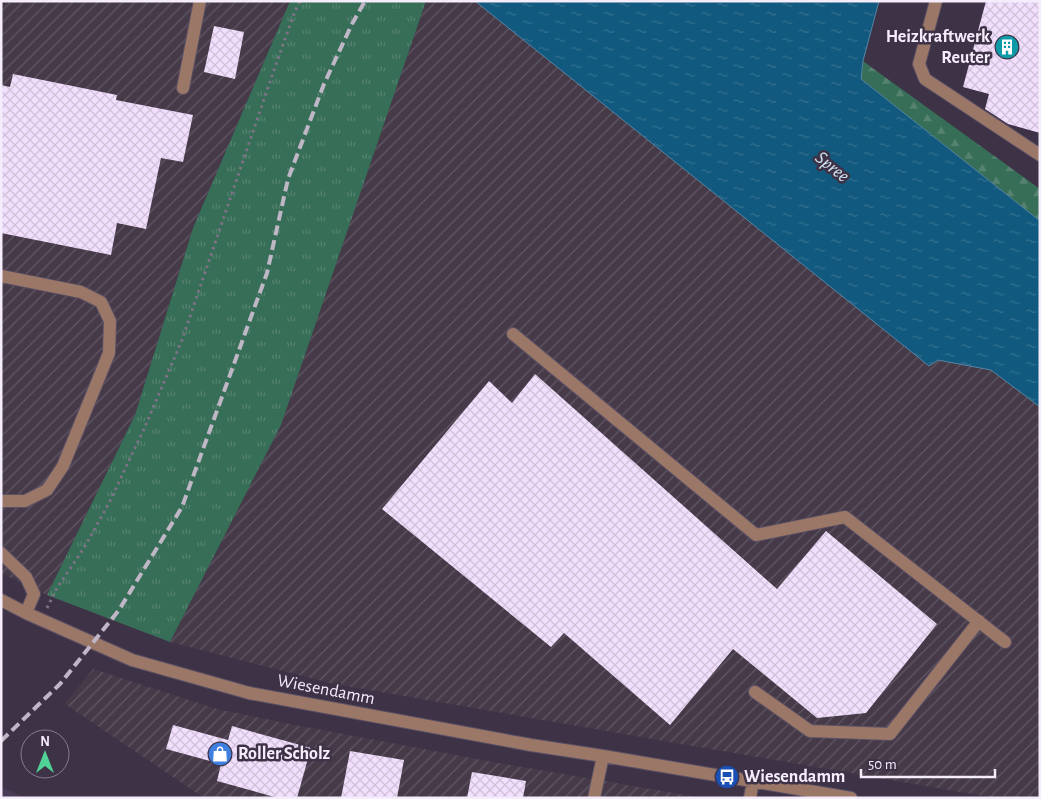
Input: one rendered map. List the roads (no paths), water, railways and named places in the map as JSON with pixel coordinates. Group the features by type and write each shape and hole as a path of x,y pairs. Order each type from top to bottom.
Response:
{"street":[{"path":"183,88 200,1"},
{"path":"936,1 919,64 925,80 1040,156"},
{"path":"1,276 81,292 101,302 110,321 109,353 63,466 47,490 25,501 1,501"},
{"path":"513,334 756,535 845,517 1005,642"},
{"path":"1,552 26,577 34,594 26,613"},
{"name":"Wiesendamm","path":"1,600 132,660 249,693 521,743 753,781 811,794 850,798"},
{"path":"755,692 810,731 890,734 978,621"},
{"path":"594,798 603,756"},
{"path":"750,798 753,781"}],"water":[{"name":"Spree","path":"475,1 879,1 863,61 861,79 1040,221 1040,407 991,370 938,360 929,366"}],"railway":[{"path":"1,741 60,684 119,610 182,507 267,273 288,179 324,84 365,1"}],"place":[{"name":"Heizkraftwerk Reuter","path":"1007,47"},
{"name":"Roller Scholz","path":"220,754"},
{"name":"Wiesendamm","path":"727,777"}]}
